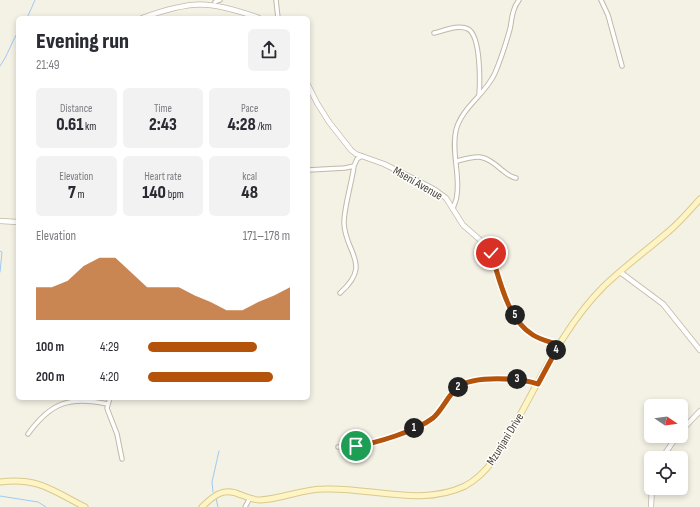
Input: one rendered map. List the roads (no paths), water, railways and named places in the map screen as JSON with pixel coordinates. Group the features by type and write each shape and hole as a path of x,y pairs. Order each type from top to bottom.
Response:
{"main road":[{"name":"Mzunjani Drive","path":"202,507 214,496 226,491 262,500 308,490 323,489 422,497 441,495 476,479 502,448 559,345 584,310 603,287 670,231 700,199"},
{"path":"0,482 26,481 38,483 84,507"}],"street":[{"path":"148,16 190,1 206,0 217,1 254,16"},
{"path":"276,0 278,16"},
{"path":"453,209 458,195 457,161 454,147 458,125 465,111 479,96 495,73 509,30 513,10 519,0"},
{"path":"601,0 608,15 622,66"},
{"path":"434,34 460,27 470,30 474,40 480,71 479,96"},
{"name":"Mseni Avenue","path":"310,90 316,103 351,150 362,156 384,164 435,190 446,198 463,225 486,246 491,253 510,309 532,335 559,345"},
{"path":"340,293 352,281 356,272 355,258 344,225 354,166 357,159 362,156"},
{"path":"457,161 475,156 482,156 510,176 516,178"},
{"path":"310,170 354,166"},
{"path":"0,221 16,222"},
{"path":"620,272 663,304 700,350"},
{"path":"338,447 361,445 420,426 438,412 457,388 469,381 518,379 538,384"},
{"path":"28,434 43,416 61,404 83,400 108,404"},
{"path":"109,400 108,412 117,434 122,459"},
{"path":"688,424 700,411"},
{"path":"651,507 652,495"},
{"path":"245,507 250,498"}],"waterway":[{"path":"28,16 35,0"},
{"path":"0,66 16,35"},
{"path":"0,251 2,252 0,272"},
{"path":"213,492 212,482 219,451"},
{"path":"0,496 38,502 46,507"},
{"path":"216,498 218,507"}]}
